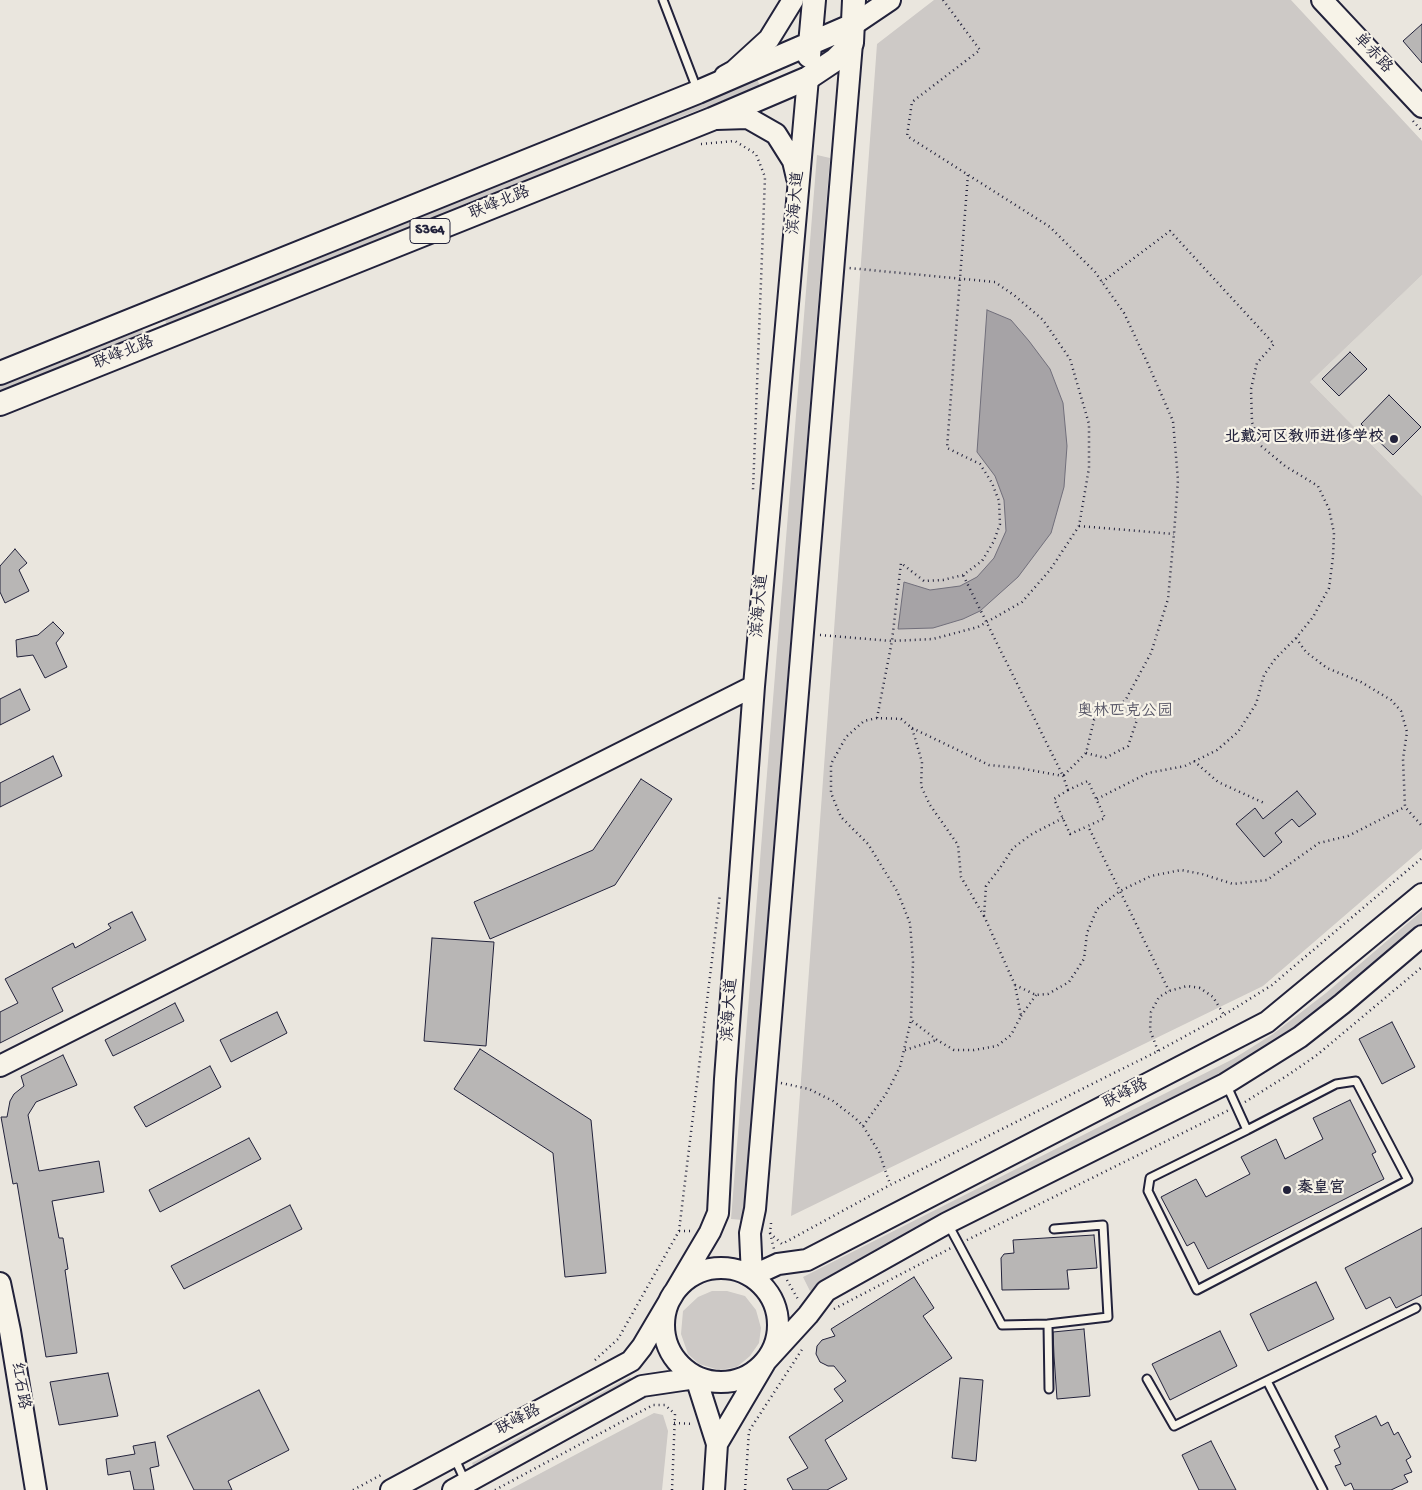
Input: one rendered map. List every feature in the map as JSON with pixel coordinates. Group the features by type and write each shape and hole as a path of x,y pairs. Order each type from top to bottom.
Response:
{"main road":[{"path":"698,92 734,71 769,39 793,0"},
{"name":"滨海大道","path":"669,1298 710,1232 718,1212 725,1079 754,686 814,0"},
{"path":"752,1276 750,1233 755,1209 854,0"},
{"path":"852,34 890,0"},
{"name":"单赤路","path":"1322,0 1422,107"},
{"name":"联峰北路","path":"0,373 698,92 810,44 852,34"},
{"name":"联峰北路","path":"0,404 712,119 808,78 835,60 852,34"},
{"path":"712,119 748,118 776,134 793,161 799,186"},
{"path":"0,1066 754,686"},
{"name":"联峰路","path":"752,1276 778,1264 807,1260 1267,1022 1422,894"},
{"path":"717,1444 766,1361 776,1344 779,1325 775,1306 766,1289 752,1276 734,1269 715,1267 696,1272 681,1283 669,1298 663,1316 664,1335 669,1352 681,1367 696,1378 715,1383 734,1381 752,1374 766,1361 808,1316 826,1291 947,1223 1226,1084 1300,1036 1342,1004 1422,936"},
{"name":"红石路","path":"0,1283 36,1490"},
{"name":"联峰路","path":"389,1481 454,1456 631,1361 642,1347 669,1298"},
{"path":"696,1378 717,1444 714,1490"},
{"name":"联峰路","path":"463,1488 642,1386 696,1378"}],"lane":[{"path":"663,0 698,92"},
{"path":"1356,1081 1408,1180 1197,1290 1148,1191 1150,1178 1247,1130 1336,1084 1356,1081"},
{"path":"1226,1084 1247,1130"},
{"path":"947,1223 1002,1325 1048,1324 1108,1317 1103,1225 1054,1228"},
{"path":"1147,1379 1174,1426 1416,1308"},
{"path":"1048,1324 1050,1389"},
{"path":"1268,1381 1323,1490"},
{"path":"454,1456 463,1488"}],"path":[{"path":"943,0 980,50 912,102 907,136 1050,227 1095,272 1124,313 1173,421 1178,480 1168,599 1151,653 1125,702 1107,709 1094,720 1086,753 1063,776"},
{"path":"699,144 735,141 756,154 765,177 753,493"},
{"path":"877,718 892,641 901,563 924,581 943,580 963,575 982,561 994,542 1000,524 999,501 992,483 980,464 947,448 968,174"},
{"path":"1097,800 1148,773 1186,766 1217,750 1238,732 1256,704 1264,675 1275,659 1313,618 1329,588 1334,557 1334,533 1329,509 1318,486 1285,466 1260,445 1252,422 1251,389 1257,362 1274,344 1170,231 1102,282"},
{"path":"816,634 892,641 933,639 978,627 1022,602 1050,570 1079,526 1089,468 1089,424 1070,358 1043,320 1016,296 995,282 846,268"},
{"path":"1079,526 1174,534"},
{"path":"963,575 1063,776 1068,790"},
{"path":"1296,638 1306,652 1327,668 1361,682 1391,700 1401,711 1407,732 1403,759 1405,807 1422,826"},
{"path":"1086,753 1105,758 1128,746 1137,720 1125,702"},
{"path":"863,1126 886,1094 900,1068 911,1020 913,962 910,923 897,891 868,844 841,817 831,793 831,764 846,737 864,721 877,718 901,719 912,728 989,765 1063,776"},
{"path":"912,728 922,762 921,786 930,805 958,845 960,877 984,916 1015,985 1021,1016"},
{"path":"1194,761 1218,782 1264,803"},
{"path":"1088,781 1097,800 1105,818 1070,834 1054,799 1088,781"},
{"path":"1015,985 1036,995 1048,994 1069,982 1084,959 1087,933 1097,909 1120,891 1151,876 1181,870 1202,874 1233,884 1267,880 1319,843 1348,836 1405,807"},
{"path":"984,916 986,886 1013,848 1032,834 1063,818"},
{"path":"1088,826 1169,991"},
{"path":"770,1233 782,1244 890,1185 1158,1051 1224,1015 1272,985 1422,858"},
{"path":"592,1362 618,1339 679,1231 721,887"},
{"path":"832,1310 958,1244 1236,1107 1317,1055 1422,967"},
{"path":"1158,1051 1150,1030 1151,1012 1159,997 1169,991 1187,986 1200,988 1213,997 1224,1015"},
{"path":"911,1020 937,1040 954,1050 974,1050 997,1046 1012,1035 1021,1016 1036,995"},
{"path":"904,1050 937,1040"},
{"path":"779,1082 809,1089 833,1101 855,1118 863,1126 879,1152 890,1185"},
{"path":"770,1223 770,1233 778,1264 808,1316"},
{"path":"745,1490 749,1431 808,1340"},
{"path":"495,1490 653,1405 665,1405 675,1414 672,1490"},
{"path":"353,1490 389,1481"}],"shaded area":[{"name":"北戴河区教师进修学校","path":"1422,275 1422,496 1310,382"},
{"path":"987,310 1011,320 1050,369 1063,403 1067,446 1064,487 1051,533 1018,577 980,611 963,619 933,628 898,629 904,582 930,590 960,586 977,577 994,558 1006,531 1004,500 995,476 977,452"}],"green space":[{"name":"奥林匹克公园","path":"934,0 1291,0 1422,141 1422,275 1310,382 1422,496 1422,849 1263,986 791,1216 877,44"},
{"path":"757,79 760,86 683,116 598,154 167,327 164,315"},
{"path":"817,155 830,158 743,1220 731,1219"},
{"path":"141,326 145,336 0,394 0,381"},
{"path":"1422,911 1422,925 1333,1002 1282,1040 1242,1064 955,1210 810,1291 803,1277 1233,1059 1273,1034 1326,993"},
{"path":"712,1291 727,1291 745,1296 756,1310 761,1328 759,1343 750,1356 737,1367 719,1370 699,1364 688,1354 681,1334 683,1311 698,1297"},
{"path":"630,1377 634,1385 475,1470 472,1463"},
{"path":"654,1413 663,1415 668,1431 662,1490 509,1490"}],"building":[{"path":"1422,24 1422,63 1403,41"},
{"path":"1350,352 1367,369 1339,396 1322,379"},
{"path":"1389,395 1421,427 1393,455 1361,424"},
{"path":"15,549 27,563 19,570 29,591 5,603 0,592 0,566"},
{"path":"53,622 64,633 56,643 67,667 45,678 33,655 17,657 16,640 38,635"},
{"path":"20,689 30,710 0,725 0,699"},
{"path":"53,756 62,776 0,807 0,783"},
{"path":"641,779 672,799 615,885 490,939 474,902 593,850"},
{"path":"1297,791 1316,814 1299,827 1292,819 1275,833 1282,842 1264,857 1236,824 1255,808 1263,819"},
{"path":"132,912 146,940 52,988 63,1011 0,1043 0,1012 18,1003 5,979 73,943 75,948 111,928 108,924"},
{"path":"432,938 494,942 486,1046 424,1041"},
{"path":"175,1003 184,1021 113,1056 105,1040"},
{"path":"277,1012 287,1033 231,1062 220,1040"},
{"path":"1392,1022 1415,1067 1382,1084 1359,1039"},
{"path":"480,1049 591,1120 606,1273 565,1277 553,1153 454,1089"},
{"path":"63,1055 77,1085 36,1102 28,1115 39,1171 99,1161 104,1192 52,1201 59,1238 63,1238 68,1269 65,1270 77,1353 46,1357 17,1183 13,1184 1,1117 7,1117 10,1101 14,1094 24,1086 21,1076"},
{"path":"210,1066 221,1087 146,1127 134,1107"},
{"path":"1350,1100 1376,1152 1372,1154 1384,1179 1208,1269 1194,1242 1187,1246 1161,1197 1196,1179 1206,1197 1250,1174 1241,1157 1276,1139 1285,1159 1323,1139 1313,1118"},
{"path":"249,1138 261,1159 160,1212 149,1190"},
{"path":"290,1205 302,1229 184,1289 171,1266"},
{"path":"1422,1228 1422,1295 1396,1308 1390,1297 1366,1309 1345,1268"},
{"path":"1094,1235 1097,1268 1067,1270 1069,1289 1002,1290 1001,1258 1004,1254 1014,1253 1013,1240"},
{"path":"914,1277 934,1308 923,1316 952,1358 825,1440 847,1479 827,1490 793,1490 787,1479 808,1468 789,1437 843,1401 834,1389 846,1381 834,1366 828,1366 820,1362 816,1354 817,1346 822,1340 835,1336 831,1329"},
{"path":"1316,1282 1334,1319 1268,1351 1250,1314"},
{"path":"1084,1329 1090,1396 1057,1399 1053,1332"},
{"path":"1220,1331 1237,1366 1170,1400 1152,1364"},
{"path":"108,1373 118,1416 59,1425 50,1382"},
{"path":"960,1378 983,1380 976,1461 952,1458"},
{"path":"259,1390 289,1450 228,1481 232,1490 194,1490 167,1436"},
{"path":"1376,1416 1381,1426 1388,1422 1394,1435 1398,1432 1411,1457 1406,1460 1412,1472 1404,1475 1408,1482 1391,1490 1354,1490 1351,1483 1345,1486 1335,1466 1341,1464 1334,1450 1340,1447 1335,1436"},
{"path":"1211,1441 1236,1490 1199,1490 1182,1455"},
{"path":"155,1442 159,1466 150,1468 154,1490 134,1490 130,1471 108,1475 106,1459 135,1454 133,1446"}],"place":[{"name":"北戴河区教师进修学校","path":"1394,439"},
{"name":"秦皇宫","path":"1287,1190"}]}
